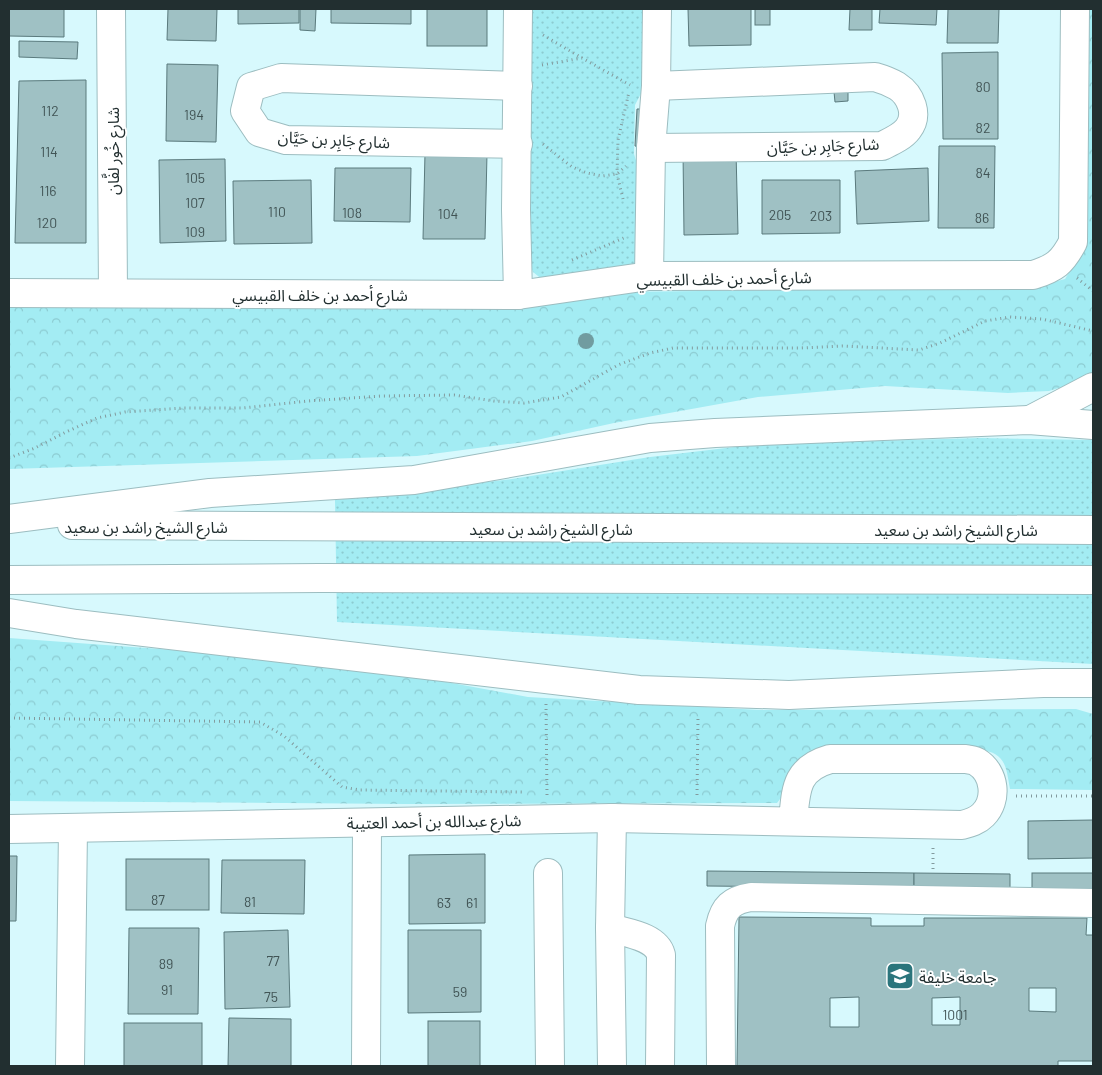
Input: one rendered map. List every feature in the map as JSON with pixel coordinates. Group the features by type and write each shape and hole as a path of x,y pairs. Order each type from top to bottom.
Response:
{"main road":[{"name":"شارع خُور لفَّان","path":"111,9 113,293"},
{"path":"518,9 518,86 530,148 516,210 518,295"},
{"path":"649,276 650,148 643,86 657,9"},
{"name":"شارع أحمد بن خلف القبيسي","path":"9,293 518,295 649,276 1033,275 1047,271 1059,263 1072,242 1075,9"},
{"name":"شارع جَابِر بن حَيَّان","path":"643,86 875,76 897,86 911,101 914,114 908,129 897,138 882,146 650,148"},
{"name":"شارع جَابِر بن حَيَّان","path":"518,86 281,78 251,88 245,111 259,132 286,140 530,148"},
{"path":"1029,420 1093,387"},
{"path":"9,519 210,493 414,480 650,438 715,433 1029,420 1093,425"},
{"name":"شارع الشيخ راشد بن سعيد","path":"9,525 1093,530"},
{"path":"9,580 320,578 1093,580"},
{"path":"9,613 76,624 639,690 789,695 1043,683 1093,683"},
{"path":"1043,683 1093,703"},
{"path":"794,821 797,786 802,776 810,768 830,759 966,759 977,762 985,769 991,779 994,790"},
{"name":"شارع عبدالله بن أحمد العتيبة","path":"9,829 612,818 962,825 974,822 984,814 991,803 994,790"},
{"path":"612,818 610,928 612,1066"},
{"path":"366,1066 367,822"},
{"path":"70,1066 73,828"},
{"path":"548,873 550,1066"},
{"path":"721,1066 720,926 722,914 739,899 751,897 1093,903"},
{"path":"610,928 648,940 660,950 660,1066"}],"path":[{"path":"543,26 543,41"},
{"path":"543,35 582,58 643,86"},
{"path":"542,56 542,65 582,58"},
{"path":"624,200 617,174 618,140 626,103"},
{"path":"530,148 543,143 572,167 586,173 602,176 617,174 635,157 650,148"},
{"path":"569,262 632,234"},
{"path":"9,458 35,448 97,418 125,412 183,408 242,408 308,401 390,396 454,395 524,403 561,397 618,365 650,353 673,348 800,348 842,346 920,350 940,343 985,321 1010,317 1042,319 1093,332"},
{"path":"545,679 547,819"},
{"path":"697,819 698,692"},
{"path":"9,718 260,722 284,736 342,787 360,790 527,792"},
{"path":"994,790 1001,794 1022,796 1093,796"}],"green space":[{"path":"530,9 648,9 646,84 635,105 634,154 645,190 640,267 543,280 533,272 527,258"},
{"path":"1089,9 1093,9 1093,375 1081,381 1049,391 1008,393 885,386 758,397 614,423 532,441 417,456 9,469 9,299 1035,287 1065,279 1086,245"},
{"path":"981,438 1093,440 1093,664 337,622 335,500 512,479 650,457 760,444"},
{"path":"9,638 338,662 528,697 759,710 1076,709 1093,714 1093,790 1010,789 1006,768 1000,757 988,751 979,750 806,755 787,790 777,803 406,804 9,801"}],"building":[{"path":"9,9 64,9 64,37 9,36"},
{"path":"168,9 217,9 216,41 167,40"},
{"path":"238,9 299,9 299,23 238,24"},
{"path":"300,9 316,9 315,31 300,30"},
{"path":"331,9 411,9 411,24 331,23"},
{"path":"427,9 487,9 487,46 427,46"},
{"path":"688,9 751,9 751,45 689,46"},
{"path":"755,9 770,9 770,25 755,25"},
{"path":"850,9 872,9 872,30 849,30"},
{"path":"880,9 937,9 936,25 879,23"},
{"path":"948,9 999,9 998,43 947,43"},
{"path":"19,41 78,42 77,59 19,57"},
{"path":"998,52 998,139 943,139 942,53"},
{"path":"167,64 218,65 216,142 166,141"},
{"path":"86,80 86,243 15,243 19,81"},
{"path":"848,91 848,101 835,102 834,92"},
{"path":"637,109 641,109 640,147 635,146"},
{"path":"939,146 995,146 994,228 938,228"},
{"path":"736,151 738,234 684,235 683,152"},
{"path":"425,153 487,154 485,239 423,239"},
{"path":"225,159 226,241 160,243 159,160"},
{"path":"335,168 411,168 410,222 334,221"},
{"path":"928,168 929,221 857,224 855,171"},
{"path":"311,180 312,243 234,244 233,181"},
{"path":"762,180 840,180 840,233 762,234"},
{"path":"1093,820 1093,858 1028,859 1028,821"},
{"path":"485,854 485,923 409,924 409,855"},
{"path":"9,856 17,856 16,921 9,921"},
{"path":"126,859 209,859 209,910 126,910"},
{"path":"222,860 305,860 304,914 221,913"},
{"path":"707,871 914,873 914,888 707,886"},
{"path":"914,873 1010,874 1010,889 914,888"},
{"path":"1032,873 1093,873 1093,890 1032,890"},
{"name":"جامعة خليفة","path":"739,917 871,918 871,926 924,926 924,918 1087,918 1086,935 1093,935 1093,1061 1058,1061 1058,1066 737,1066","holes":["1029,988 1056,988 1056,1012 1029,1011","859,997 859,1027 830,1027 830,998","960,997 960,1025 932,1025 932,998"]},
{"path":"129,928 199,928 198,1014 128,1014"},
{"path":"288,930 290,1007 225,1009 224,932"},
{"path":"408,930 481,930 481,1012 408,1013"},
{"path":"229,1018 291,1019 291,1066 228,1066"},
{"path":"428,1021 480,1021 480,1066 428,1066"},
{"path":"124,1023 202,1023 202,1066 124,1066"}],"place":[{"name":"جامعة خليفة","path":"900,976"}]}
